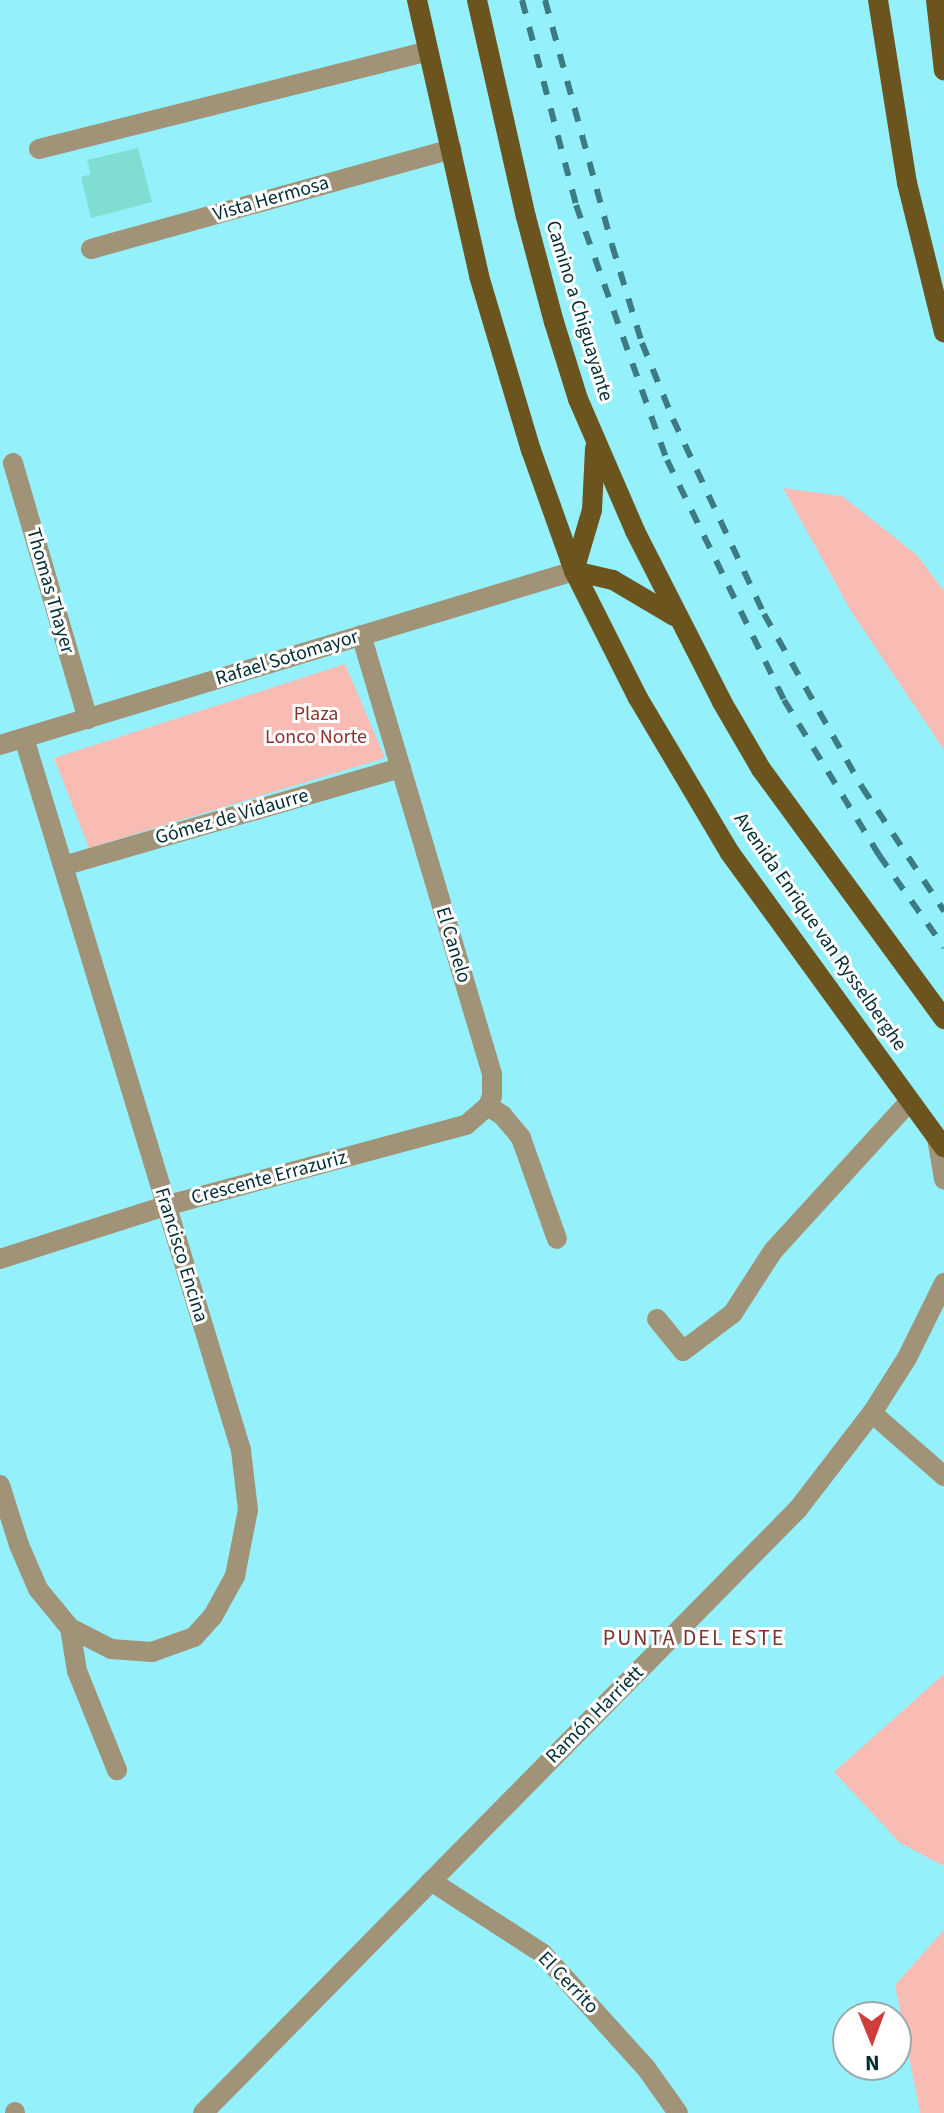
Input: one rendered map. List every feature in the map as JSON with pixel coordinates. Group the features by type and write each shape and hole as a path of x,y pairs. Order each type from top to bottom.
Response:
{"main road":[{"path":"417,0 504,363 574,571"},
{"name":"Camino a Chiguayante","path":"477,0 539,269 578,399 678,620"},
{"path":"878,0 907,183 944,333"},
{"path":"936,0 944,71"},
{"path":"574,571 592,510 593,436"},
{"path":"574,571 623,584 678,620 761,769 944,1019"},
{"name":"Avenida Enrique van Rysselberghe","path":"574,571 638,698 730,853 941,1143"}],"street":[{"path":"39,149 428,51"},
{"name":"Vista Hermosa","path":"91,249 451,149"},
{"name":"Thomas Thayer","path":"13,463 88,719"},
{"name":"Rafael Sotomayor","path":"0,745 574,571"},
{"name":"El Canelo","path":"361,635 492,1074 492,1096 488,1106"},
{"name":"Francisco Encina","path":"24,738 241,1450 248,1510 242,1555 235,1576 205,1628 181,1645 152,1652 124,1652 89,1641 70,1628"},
{"name":"Gómez de Vidaurre","path":"63,866 401,768"},
{"path":"657,1319 683,1351 733,1313 773,1251 910,1101"},
{"path":"488,1106 502,1115 521,1138 557,1239"},
{"name":"Crescente Errazuriz","path":"0,1259 165,1206 466,1125 488,1106"},
{"path":"941,1143 944,1179"},
{"name":"Ramón Harriett","path":"203,2113 798,1509 872,1413 907,1358 944,1283"},
{"path":"872,1413 944,1476"},
{"path":"0,1485 27,1567 38,1589 70,1628 77,1671 117,1770"},
{"name":"El Cerrito","path":"431,1881 542,1953 646,2068 678,2113"}],"green space":[{"path":"783,488 842,496 917,555 944,591 944,750 851,611"},
{"name":"Plaza Lonco Norte","path":"345,664 385,758 89,848 54,758"},
{"path":"944,1674 944,1866 900,1843 834,1772"},
{"path":"944,1930 944,2113 920,2113 912,2072 912,2001 898,2001 895,1985"}],"building":[{"path":"138,148 152,202 91,218 81,177 91,174 87,160"}],"railway":[{"path":"522,0 576,205 667,460 784,700 879,855 944,947"},
{"path":"545,0 612,245 642,343 673,419 764,614 862,787 944,911"}],"district":[{"name":"PUNTA DEL ESTE","path":"694,1639"}]}
